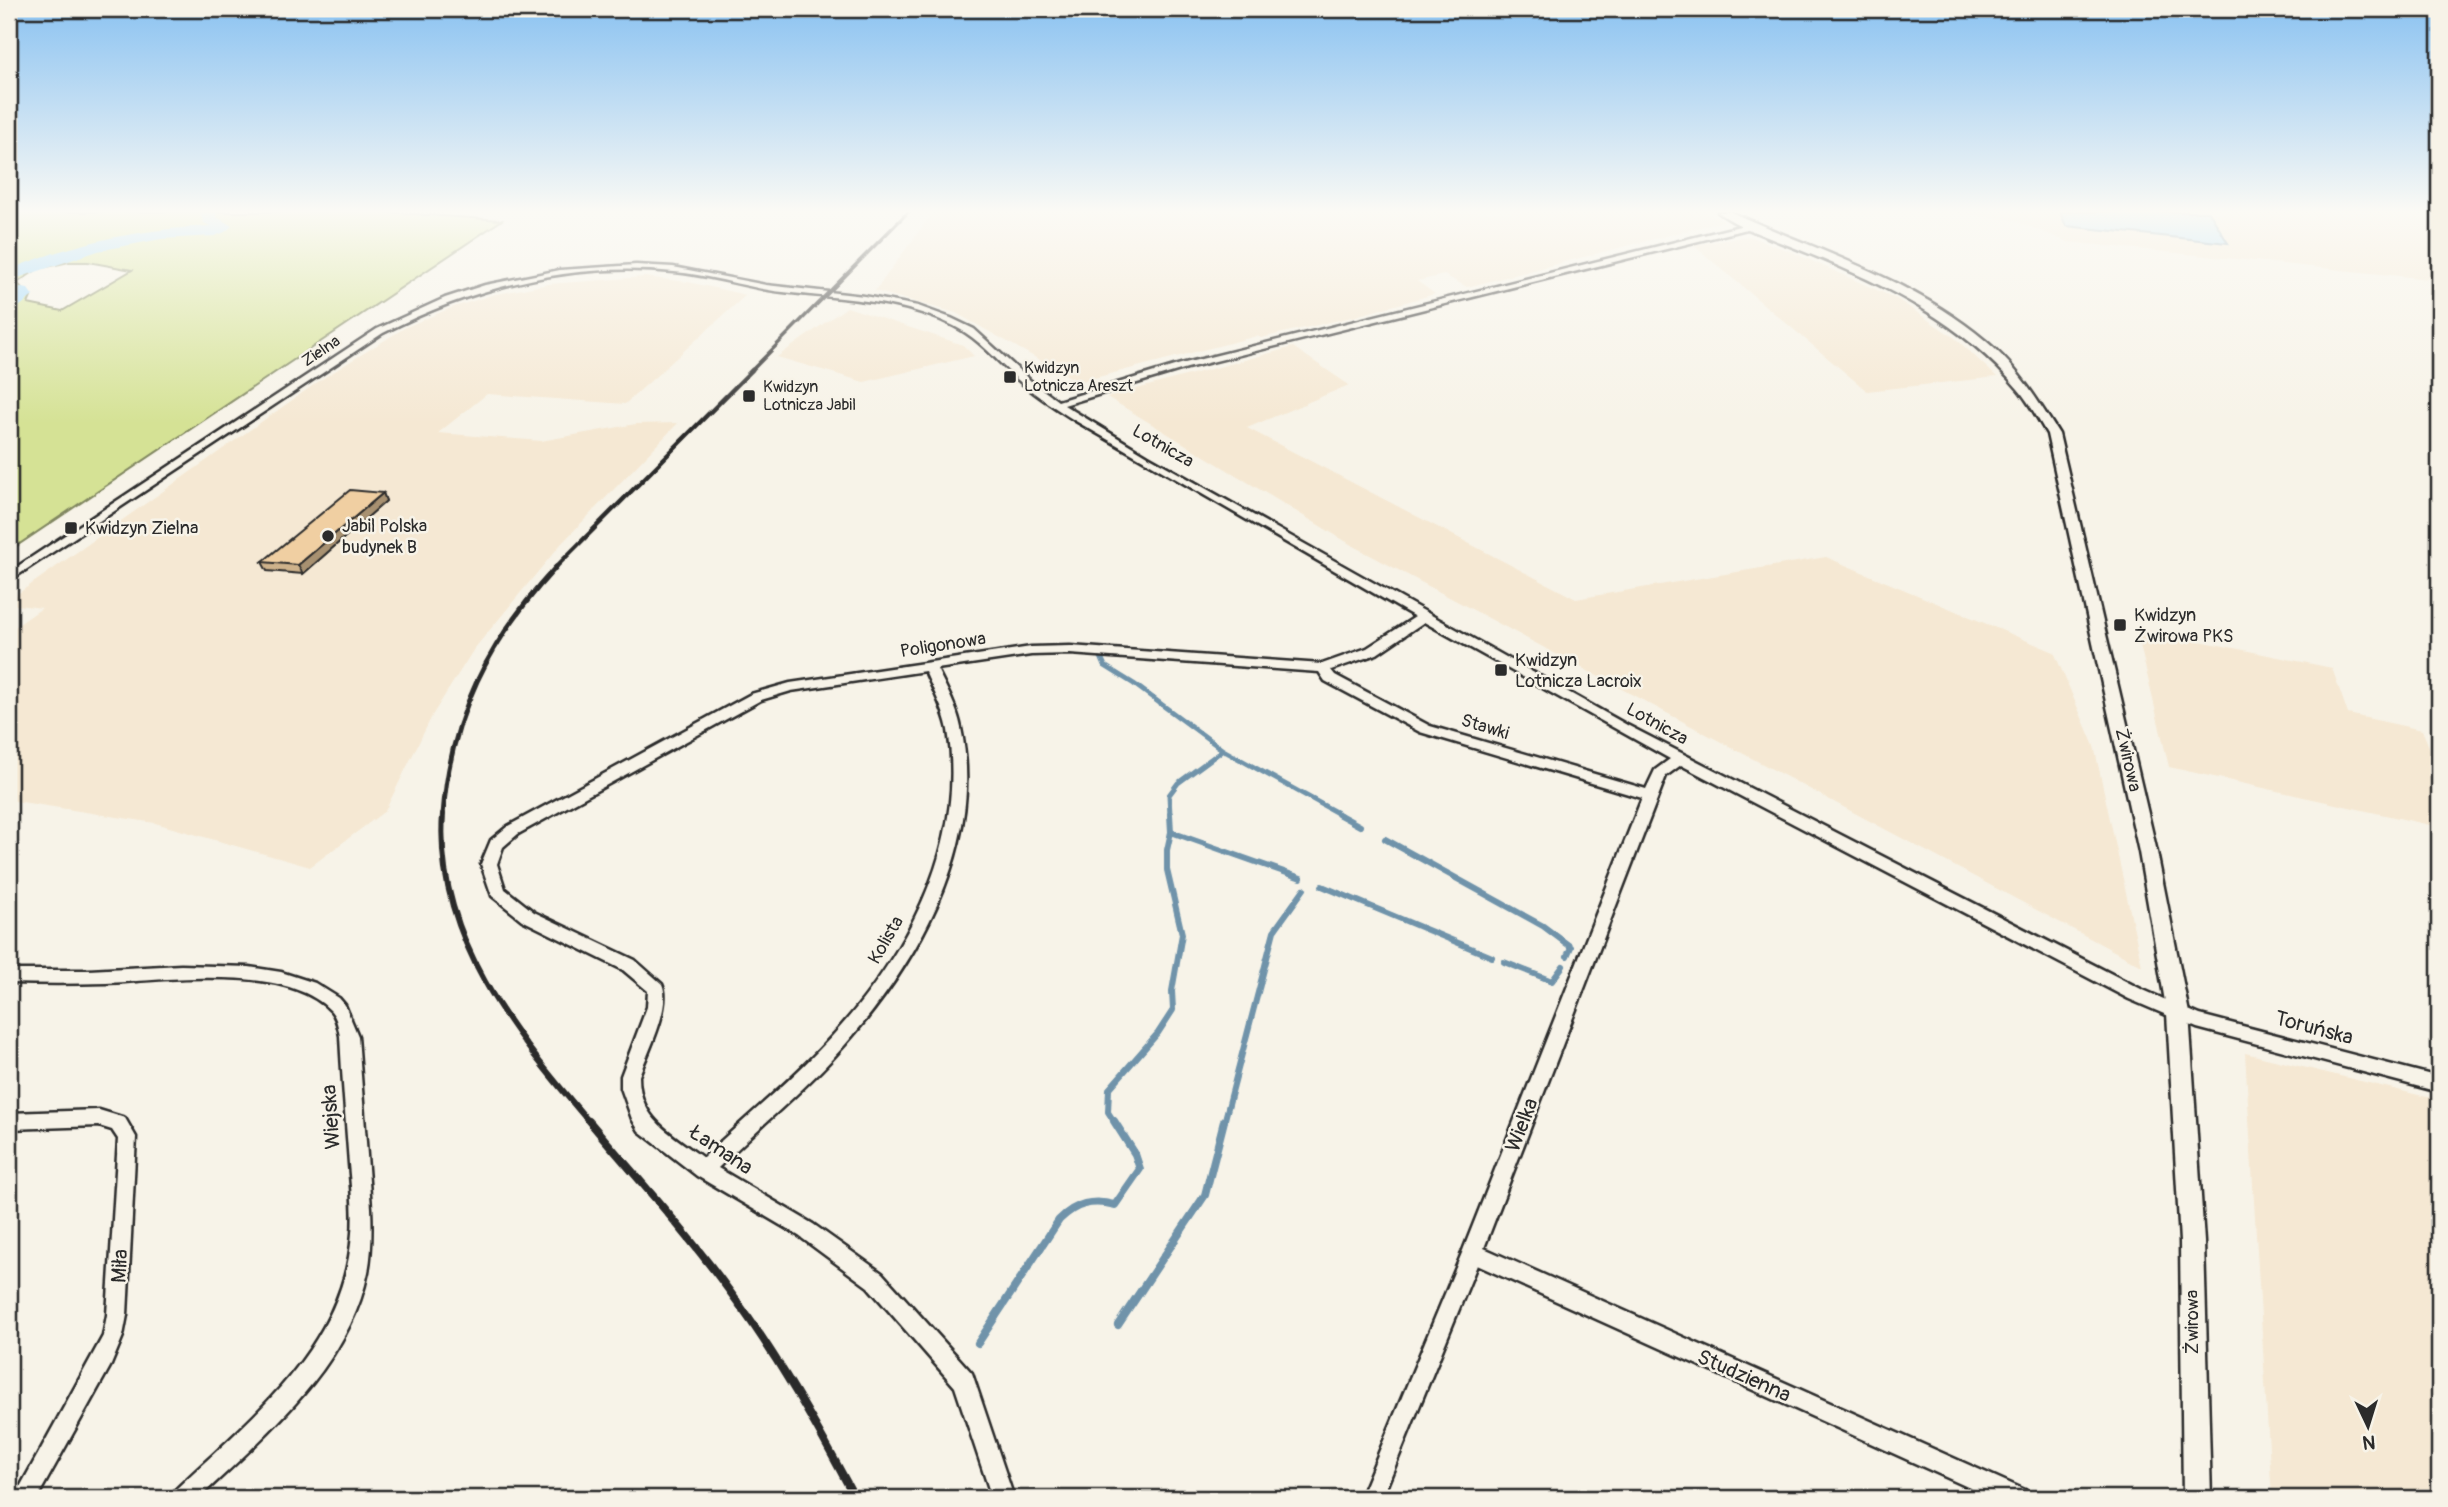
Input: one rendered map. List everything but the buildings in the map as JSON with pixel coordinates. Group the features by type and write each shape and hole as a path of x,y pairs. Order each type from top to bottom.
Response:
{"street":[{"name":"Zielna","path":"9,577 380,331 442,302 515,282"},
{"name":"Zielna","path":"745,282 776,289"},
{"path":"1057,404 1184,366 1521,282"},
{"name":"Żwirowa","path":"1882,282 1944,315 2000,359 2040,408 2053,434 2060,461 2148,852 2178,1013 2192,1242 2197,1498"},
{"name":"Lotnicza","path":"776,289 884,301 943,318 977,336 1030,386 1118,443 1424,617 1680,759 1865,856 2178,1013"},
{"name":"Poligonowa","path":"496,844 513,830 745,701 790,687 1031,651 1070,650 1323,668 1372,651 1424,617"},
{"name":"Kolista","path":"704,1170 842,1037 906,948 927,906 955,828 960,793 954,728 930,667"},
{"name":"Stawki","path":"1323,668 1330,678 1399,718 1425,729 1650,795"},
{"name":"Wielka","path":"1371,1498 1472,1253 1650,795 1660,773 1680,759"},
{"name":"Łamana","path":"496,844 489,864 498,892 528,916 629,965 656,989 656,1007 635,1060 630,1088 641,1119 704,1170 806,1230 875,1280 964,1381 1003,1498"},
{"name":"Wiejska","path":"9,977 89,977 206,971 246,973 283,980 318,993 332,1002 345,1023 349,1036 362,1234 359,1267 350,1298 329,1340 298,1381 183,1498"},
{"name":"Toruńska","path":"2178,1013 2439,1084"},
{"name":"Miła","path":"9,1121 99,1118 118,1124 127,1137 116,1325 104,1358 25,1498"},
{"name":"Studzienna","path":"1472,1253 2017,1498"}],"shaded area":[{"path":"689,282 746,295 625,404 487,394 438,433 541,441 636,424 678,423 561,544 474,649 433,714 385,811 310,867 155,823 9,800 9,631 42,608 9,604 9,600 322,379 406,327 451,308 492,295 548,284"},
{"path":"881,282 1419,282 1435,294 1352,317 1261,338 1257,336 1079,382 956,313 875,291"},
{"path":"1458,282 1485,282 1467,287"},
{"path":"1737,282 1860,282 1897,299 1955,338 1997,377 1867,391"},
{"path":"847,307 963,345 974,356 864,382 777,357"},
{"path":"1293,347 1349,385 1247,428 1576,599 1826,557 2054,652 2094,746 2142,966 1355,547 1107,397"},
{"path":"2136,628 2332,668 2348,714 2422,730 2439,770 2439,827 2169,767"},
{"path":"2245,1053 2439,1100 2439,1498 2272,1498"}],"green space":[{"path":"9,282 18,282 31,297 28,304 62,311 111,282 409,282 9,551"}],"waterway":[{"path":"9,295 22,293 24,296 9,305"},
{"path":"1101,657 1105,666 1134,684 1223,750"},
{"path":"1170,815 1169,795 1178,783 1223,750"},
{"path":"1223,750 1341,815"},
{"path":"1170,814 1171,832"},
{"path":"1338,814 1360,826"},
{"path":"1115,1123 1108,1112 1109,1089 1158,1033 1173,1010 1172,991 1182,934 1167,870 1171,832"},
{"path":"1171,832 1301,878"},
{"path":"1385,839 1543,926 1571,947 1567,956"},
{"path":"1322,886 1492,957"},
{"path":"1224,1123 1274,931 1304,889"},
{"path":"1504,962 1552,981 1563,966"},
{"path":"978,1343 1059,1220 1085,1204 1099,1202 1115,1205 1140,1169 1135,1154 1114,1121"},
{"path":"1118,1325 1205,1195 1224,1121"}],"railway":[{"path":"751,371 839,282"},
{"path":"554,569 752,370"},
{"path":"443,815 454,745 477,681 511,623 556,567"},
{"path":"443,815 444,859 452,902 466,943 485,982 508,1019 590,1123"},
{"path":"589,1121 695,1246 746,1314 796,1391 855,1498"}],"place":[{"name":"Kwidzyn Lotnicza Areszt","path":"1010,377"},
{"name":"Kwidzyn Lotnicza Jabil","path":"749,396"},
{"name":"Kwidzyn Zielna","path":"71,528"},
{"name":"Jabil Polska budynek B","path":"328,536"},
{"name":"Kwidzyn Żwirowa PKS","path":"2120,625"},
{"name":"Kwidzyn Lotnicza Lacroix","path":"1501,670"}]}
